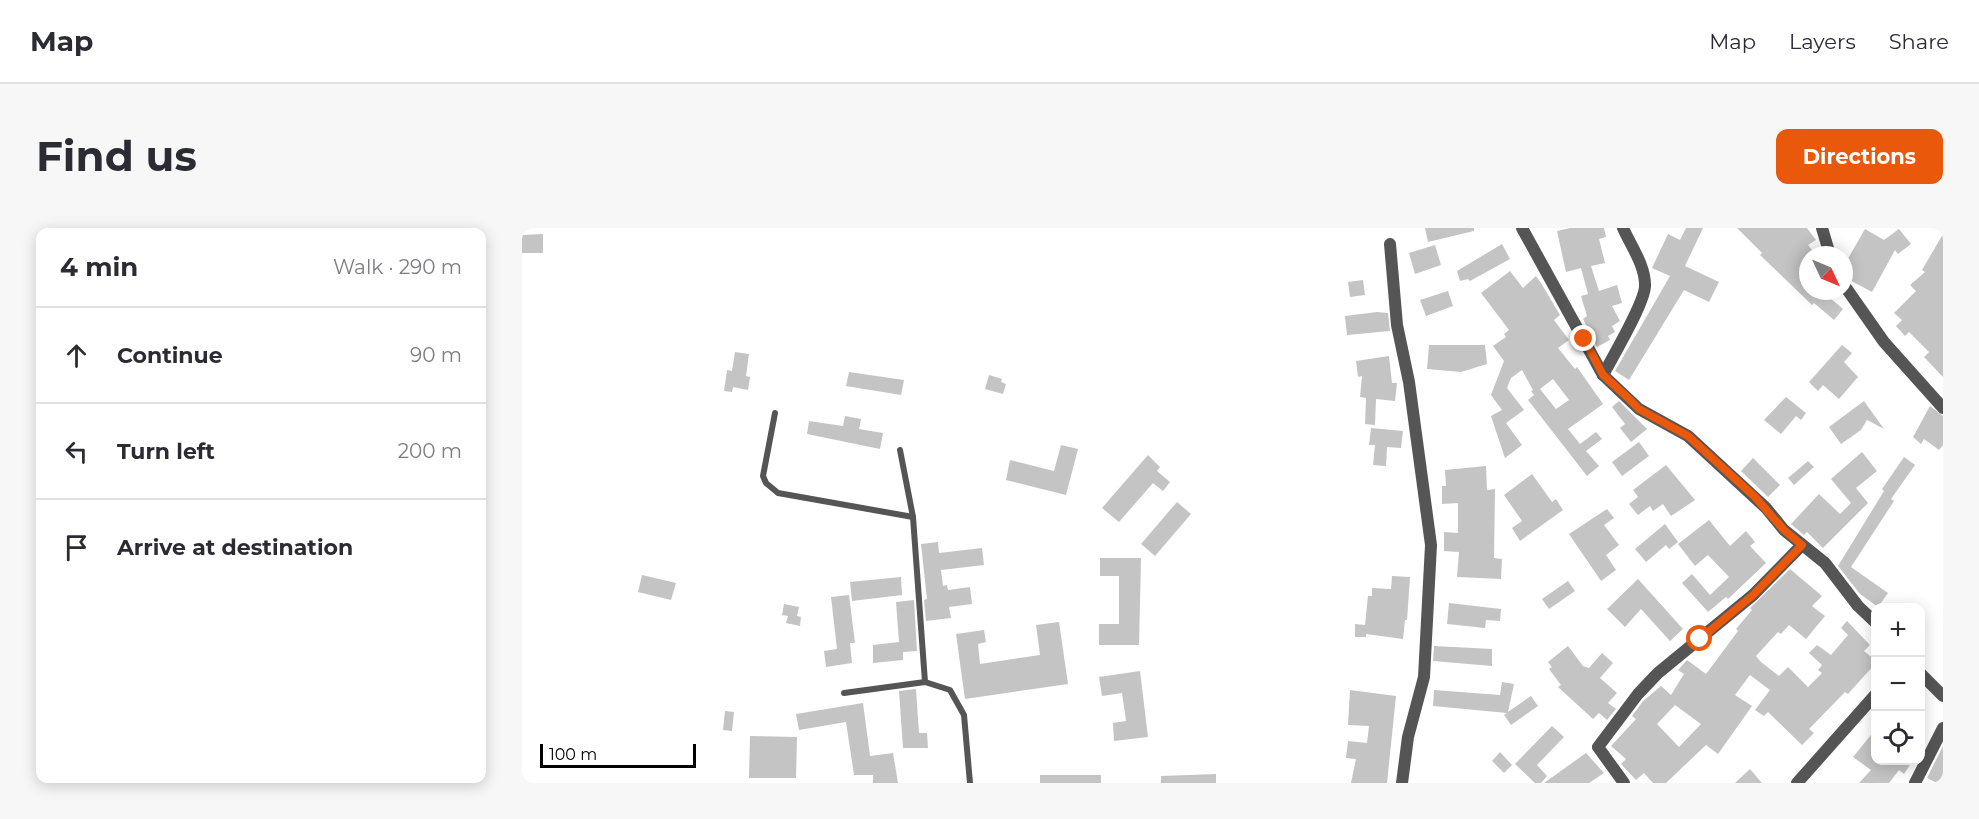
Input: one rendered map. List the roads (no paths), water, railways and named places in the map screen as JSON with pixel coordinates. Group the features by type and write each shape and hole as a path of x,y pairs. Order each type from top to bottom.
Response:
{"street":[{"path":"1522,228 1603,375 1639,409 1688,436 1755,497 1784,530 1825,563 1871,619"},
{"path":"1603,375 1625,335 1646,285 1642,266 1623,228"},
{"path":"1822,228 1827,246"},
{"path":"1390,243 1397,325 1409,382 1431,545 1424,677 1408,737 1402,783"},
{"path":"1853,298 1884,342 1943,408"},
{"path":"1622,783 1598,747 1626,709 1658,673 1753,595 1802,545"},
{"path":"1925,678 1943,696"},
{"path":"1797,783 1871,699"},
{"path":"1915,783 1943,728"}],"lane":[{"path":"775,413 763,476 773,490 778,493 913,518"},
{"path":"900,450 913,518 925,682"},
{"path":"844,693 925,682 950,690 964,715 970,783"}]}
